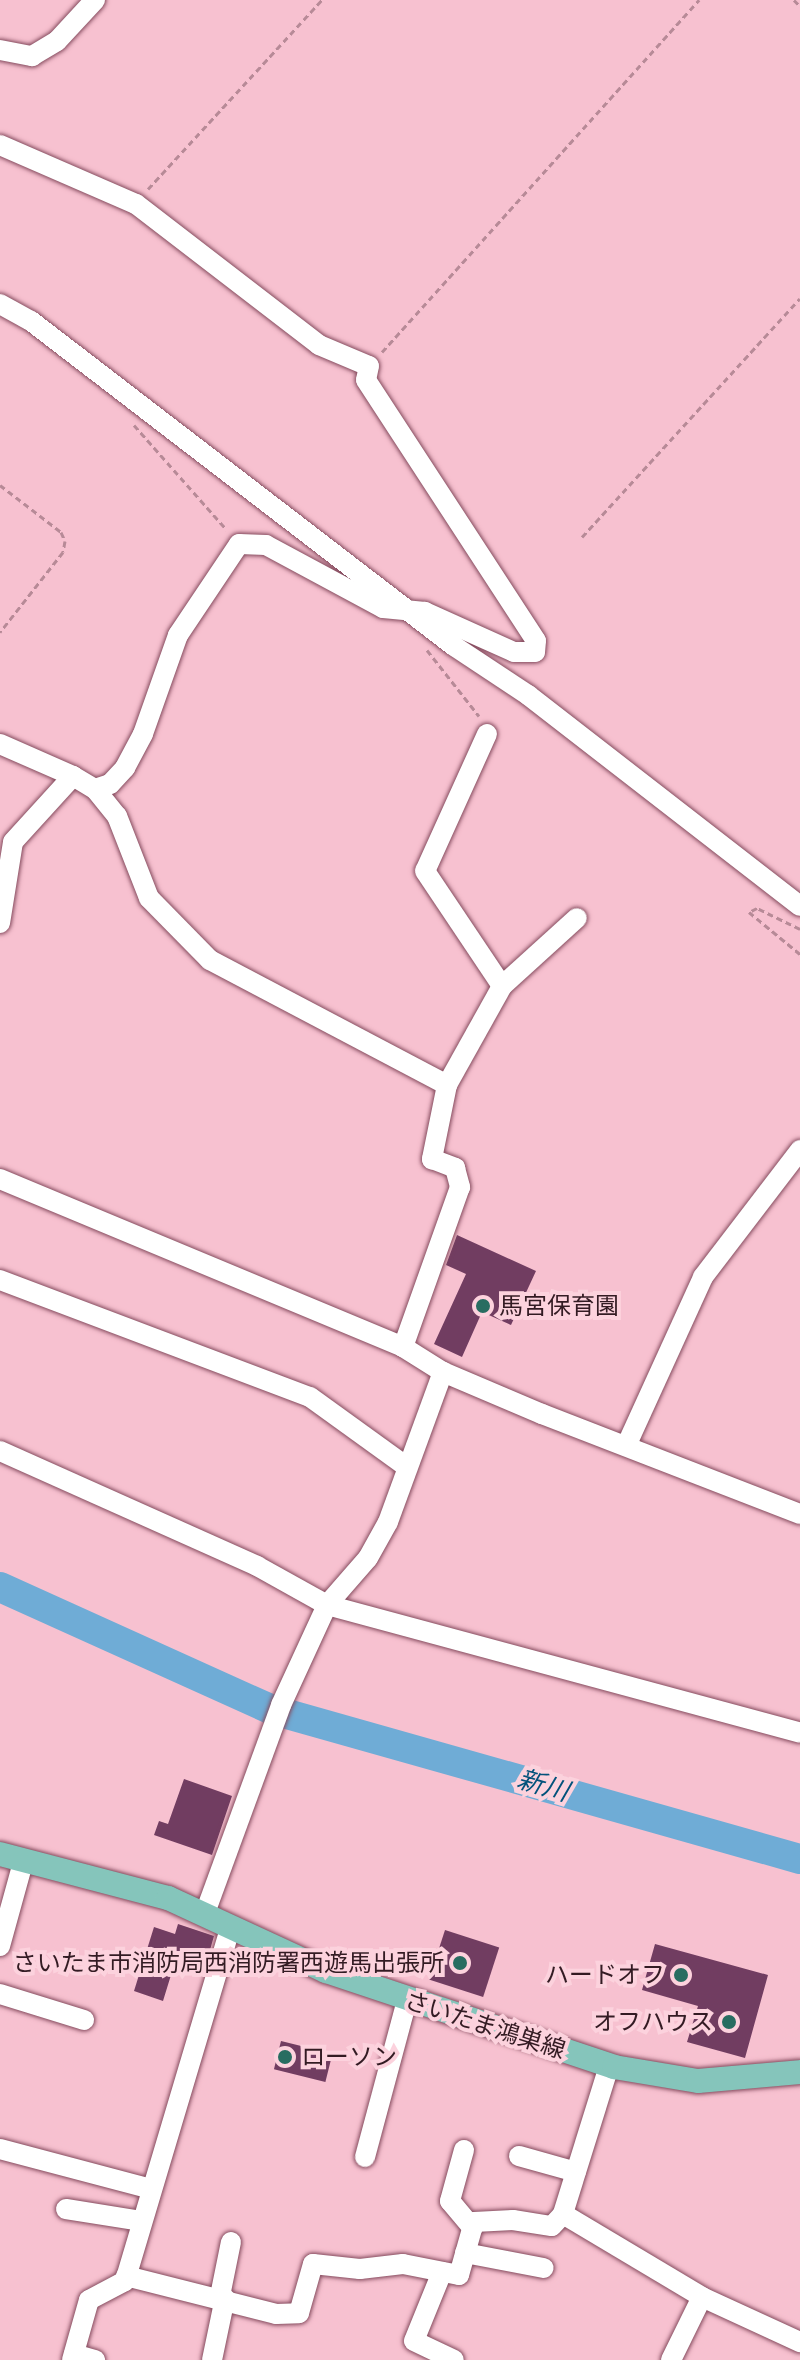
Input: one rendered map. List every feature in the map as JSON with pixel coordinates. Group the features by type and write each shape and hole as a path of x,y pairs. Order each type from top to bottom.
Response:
{"main road":[{"name":"さいたま鴻巣線","path":"0,1854 121,1882 205,1913 230,1928 326,1971 609,2066 698,2081 800,2072"}],"street":[{"path":"0,50 32,56 57,41 95,0"},
{"path":"0,145 136,204 319,345 369,366 366,380 536,641 535,652 514,652 425,612 383,608 266,545 239,544 178,635 143,734 125,768 110,784 95,789"},
{"path":"0,304 31,321 404,608 519,687 800,906"},
{"path":"487,734 425,871 502,986"},
{"path":"0,744 95,789 125,830 149,898 202,953 447,1085"},
{"path":"0,923 13,842 73,776"},
{"path":"403,1347 460,1187 455,1168 432,1159 447,1085 502,986 577,918"},
{"path":"627,1444 703,1277 799,1152"},
{"path":"0,1179 403,1347 443,1372 800,1514"},
{"path":"0,1280 310,1397 407,1467"},
{"path":"205,1913 281,1705 327,1605 368,1558 388,1522 443,1372"},
{"path":"0,1451 257,1566 327,1605 800,1733"},
{"path":"0,1946 24,1859"},
{"path":"95,2360 73,2357 89,2300 126,2276 230,1928"},
{"path":"0,1994 84,2020"},
{"path":"365,2157 407,2000"},
{"path":"126,2276 222,2297 276,2314 299,2313 313,2264 360,2269 403,2264 459,2275 474,2222 513,2220 552,2226 563,2214 609,2066"},
{"path":"0,2149 151,2189"},
{"path":"464,2150 450,2201 473,2228"},
{"path":"519,2156 576,2172"},
{"path":"66,2209 142,2221"},
{"path":"563,2214 702,2297 800,2342"},
{"path":"212,2360 231,2242"},
{"path":"465,2253 544,2268"},
{"path":"442,2272 414,2341 454,2360"},
{"path":"671,2360 702,2297"}],"path":[{"path":"142,195 322,0"},
{"path":"369,366 699,0"},
{"path":"794,0 800,6"},
{"path":"582,537 800,298"},
{"path":"124,413 239,544"},
{"path":"0,485 61,532 65,541 63,552 0,632"},
{"path":"425,647 482,721 487,734"},
{"path":"800,929 757,908 749,912 800,954"}],"building":[{"path":"457,1235 536,1271 511,1325 482,1312 462,1357 434,1344 466,1274 446,1265"},
{"path":"184,1779 232,1796 212,1855 154,1835 159,1821 168,1824"},
{"path":"178,1924 214,1936 204,1971 175,1962 163,2001 134,1991 154,1927 175,1934"},
{"path":"445,1930 499,1948 483,1997 429,1979"},
{"path":"655,1944 768,1975 745,2058 687,2042 698,2006 642,1990"},
{"path":"281,2041 332,2054 325,2082 274,2069"}],"waterway":[{"name":"新川","path":"0,1587 273,1710"},
{"name":"新川","path":"287,1714 800,1859"}],"place":[{"name":"馬宮保育園","path":"483,1306"},
{"name":"さいたま市消防局西消防署西遊馬出張所","path":"460,1963"},
{"name":"ハードオフ","path":"681,1975"},
{"name":"オフハウス","path":"729,2022"},
{"name":"ローソン","path":"285,2057"}]}
